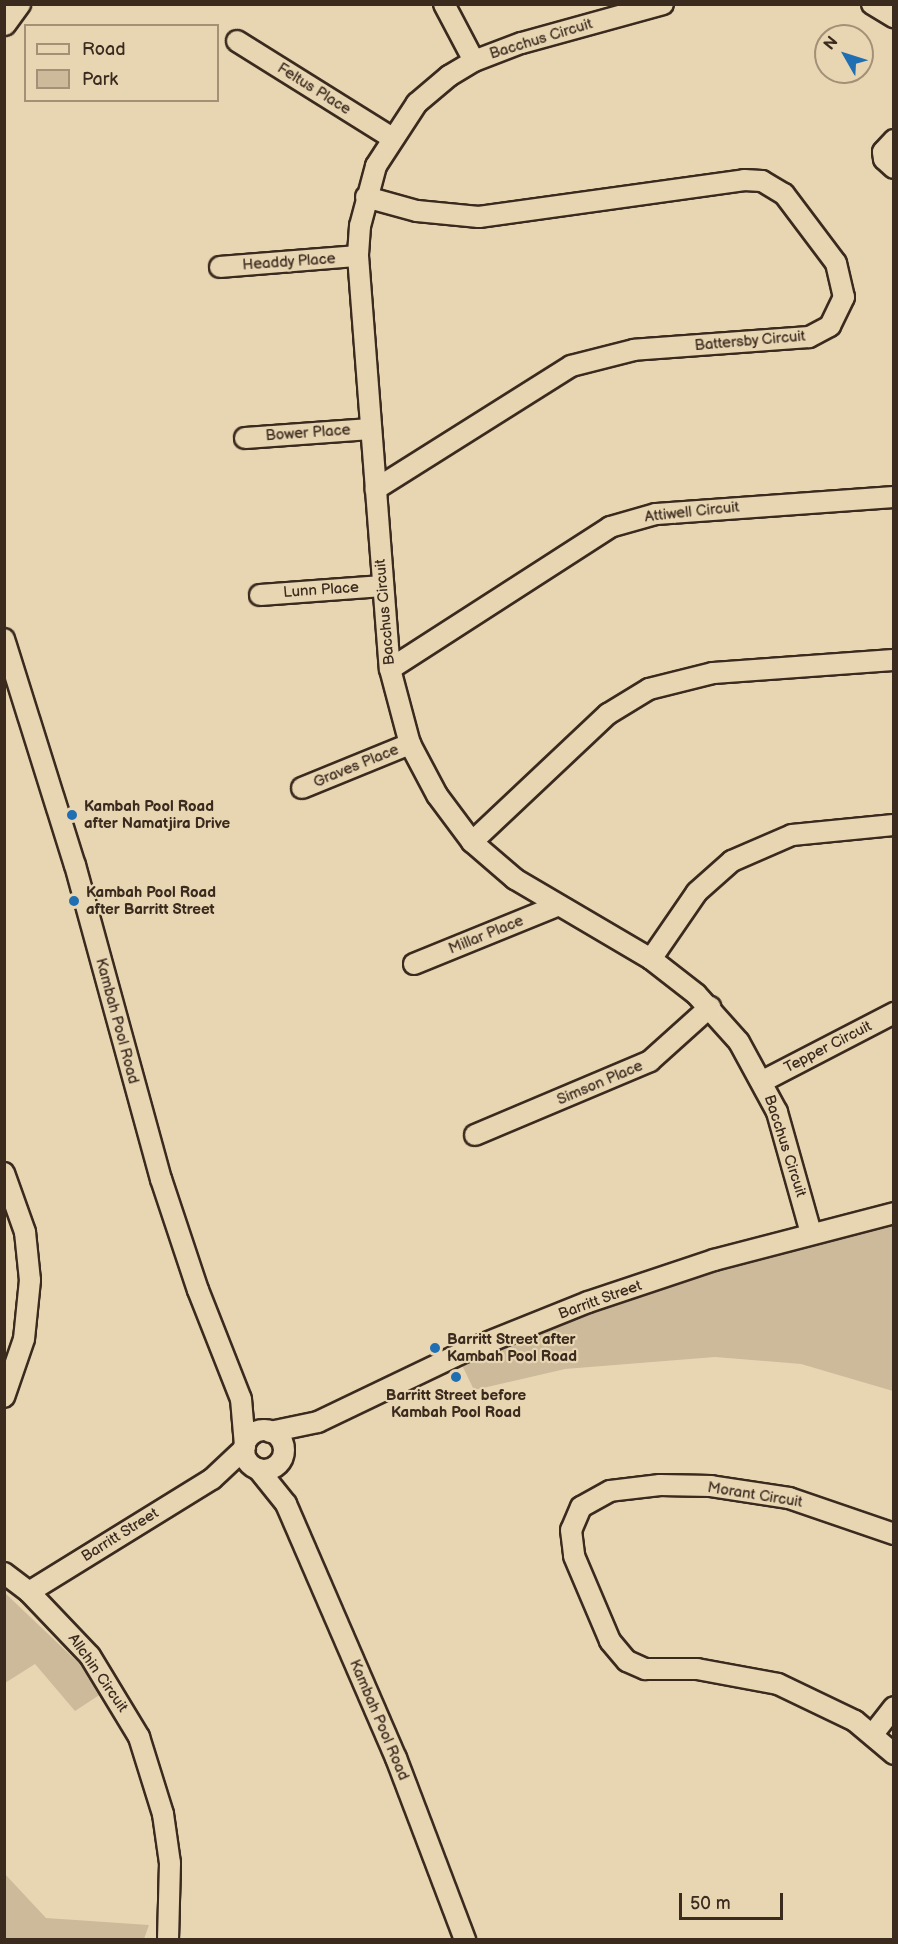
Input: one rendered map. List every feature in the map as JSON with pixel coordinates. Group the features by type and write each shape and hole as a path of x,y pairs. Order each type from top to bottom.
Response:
{"main road":[{"path":"4,23 18,4"}],"street":[{"path":"444,4 474,61"},
{"name":"Bacchus Circuit","path":"663,4 521,43 474,61 427,93 392,138 366,196 358,256 390,669 410,744 437,795 472,842 515,879 557,906 651,959 710,1007 763,1081 788,1144 811,1233"},
{"path":"872,4 894,17"},
{"name":"Feltus Place","path":"237,41 392,138"},
{"path":"894,140 883,152 884,159 894,168"},
{"name":"Battersby Circuit","path":"366,196 427,213 479,217 744,180 762,181 784,194 836,263 844,297 830,326 809,337 634,350 571,366 376,489"},
{"name":"Headdy Place","path":"220,267 358,256"},
{"name":"Bower Place","path":"245,438 371,429"},
{"name":"Attiwell Circuit","path":"390,669 610,527 656,514 894,497"},
{"name":"Lunn Place","path":"260,595 383,586"},
{"name":"Kambah Pool Road","path":"4,639 75,865 161,1179 198,1290 241,1399 245,1447"},
{"path":"472,842 609,714 649,689 713,673 894,660"},
{"name":"Graves Place","path":"302,788 410,744"},
{"path":"651,959 697,892 732,861 792,835 894,825"},
{"name":"Millar Place","path":"414,964 557,906"},
{"name":"Simson Place","path":"475,1135 650,1061 710,1007"},
{"name":"Tepper Circuit","path":"763,1081 894,1013"},
{"path":"4,1173 25,1232 30,1281 24,1339 4,1397"},
{"name":"Barritt Street","path":"269,1431 318,1422 465,1351 588,1302 811,1233 894,1213"},
{"name":"Kambah Pool Road","path":"241,1399 269,1431"},
{"name":"Barritt Street","path":"283,1456 318,1422"},
{"path":"269,1431 280,1439 283,1456 272,1468 257,1469 246,1459 245,1447 253,1434 269,1431"},
{"name":"Barritt Street","path":"29,1592 212,1479 245,1447"},
{"name":"Kambah Pool Road","path":"283,1456 286,1504"},
{"name":"Kambah Pool Road","path":"257,1469 286,1504 396,1758 465,1940"},
{"name":"Barritt Street","path":"212,1479 257,1469"},
{"name":"Morant Circuit","path":"894,1534 789,1498 737,1489 681,1486 610,1491 594,1496 581,1507 571,1530 574,1556 610,1641 627,1661 645,1669 697,1669 758,1678 817,1700 873,1734 894,1754"},
{"name":"Allchin Circuit","path":"4,1573 29,1592 90,1656 139,1737 163,1814 170,1863 168,1940"},
{"path":"873,1734 894,1707"}],"green space":[{"path":"893,1218 893,1391 801,1364 715,1357 565,1369 474,1390 460,1361 613,1299"},
{"path":"4,1592 107,1690 75,1711 35,1664 5,1683"},
{"path":"4,1873 46,1918 149,1925 144,1939 5,1939"}],"place":[{"name":"Kambah Pool Road after Namatjira Drive","path":"72,815"},
{"name":"Kambah Pool Road after Barritt Street","path":"74,901"},
{"name":"Barritt Street after Kambah Pool Road","path":"435,1348"},
{"name":"Barritt Street before Kambah Pool Road","path":"456,1377"}]}
